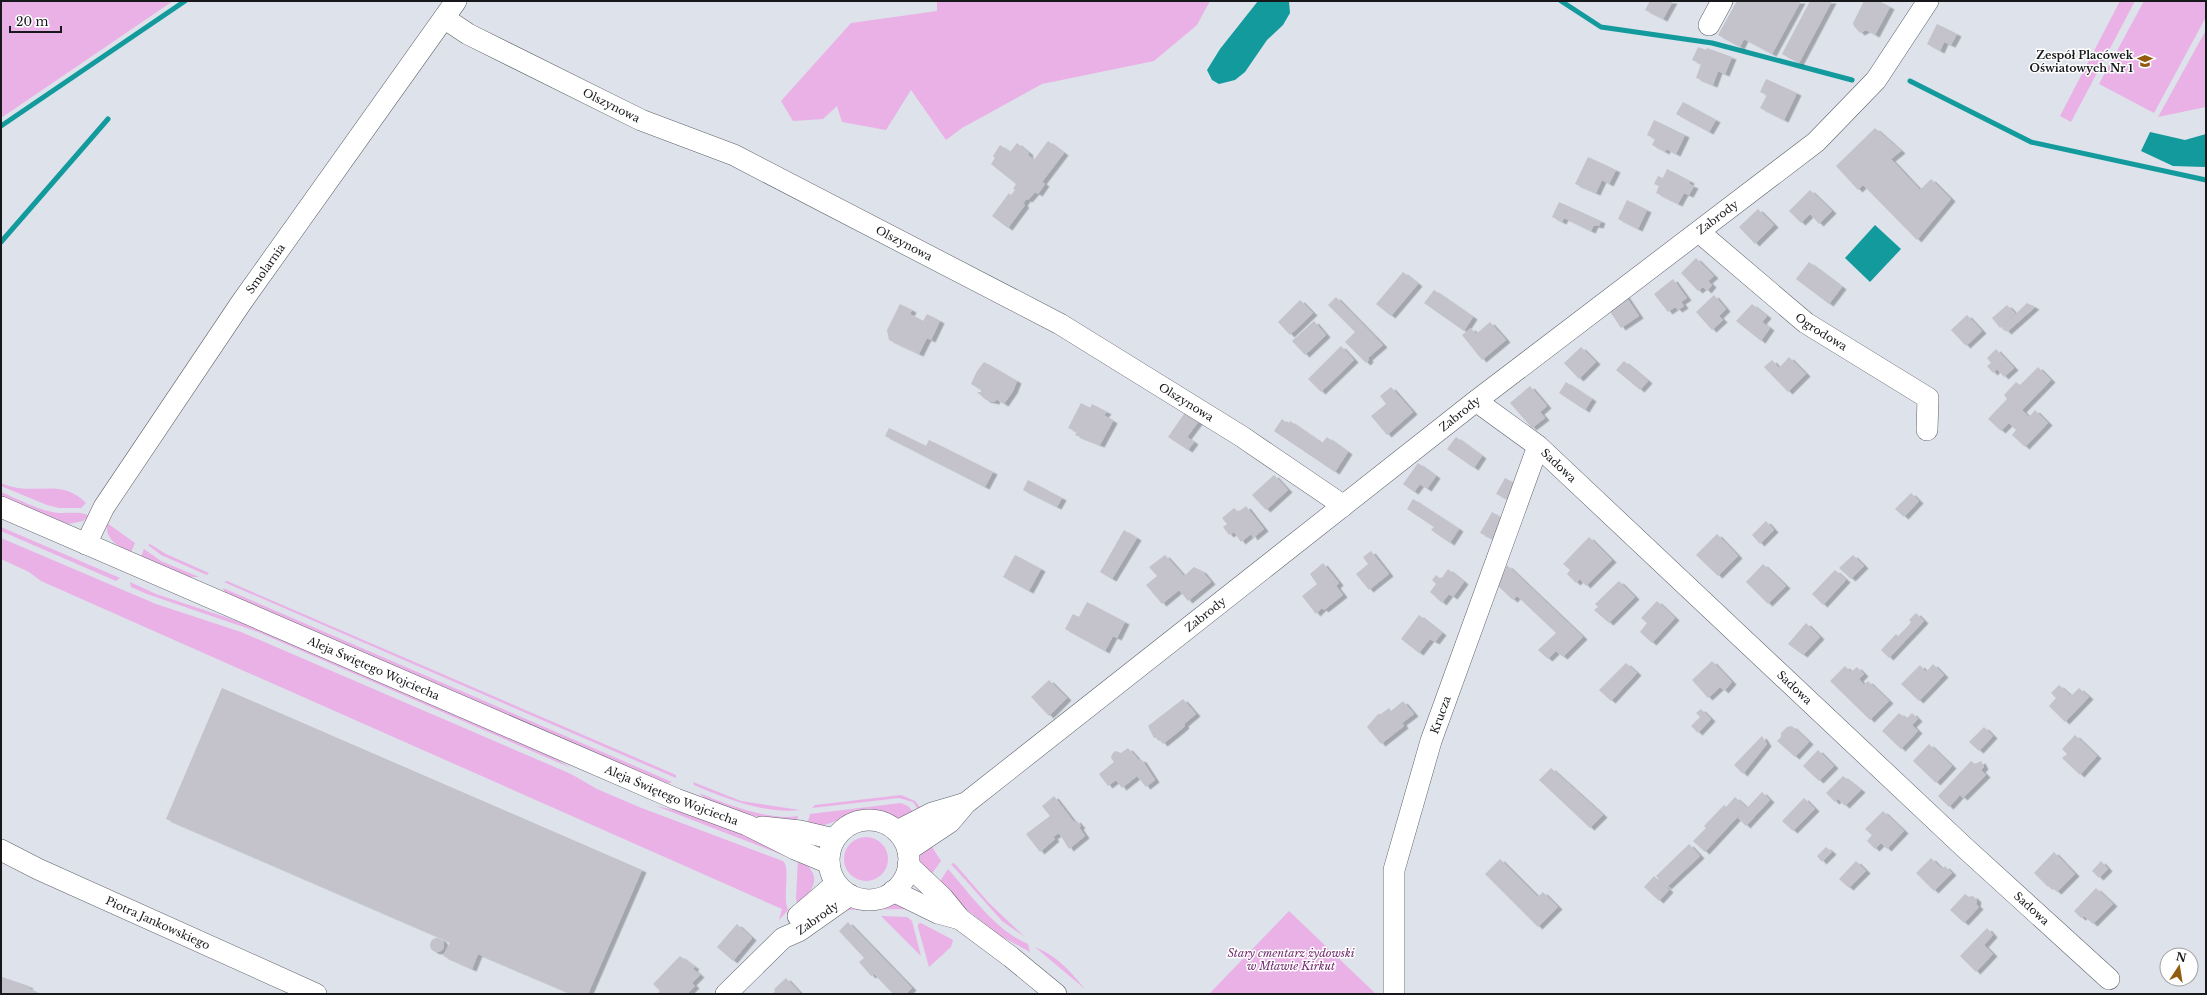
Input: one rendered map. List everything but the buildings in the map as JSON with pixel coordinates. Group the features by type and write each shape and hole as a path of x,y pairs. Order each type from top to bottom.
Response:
{"street":[{"name":"Smolarnia","path":"86,544 104,507 241,303 456,1"},
{"path":"1709,25 1722,1"},
{"name":"Zabrody","path":"908,858 950,822 966,803 1476,401 1816,142 1876,80 1928,1"},
{"name":"Olszynowa","path":"444,18 468,34 641,120 734,155 1060,324 1241,436 1338,502 1342,507"},
{"name":"Ogrodowa","path":"1699,232 1806,323 1928,398 1927,430"},
{"name":"Sadowa","path":"1476,401 1538,446 1958,842 2109,979"},
{"name":"Krucza","path":"1394,994 1394,870 1431,742 1538,446"},
{"name":"Aleja Świętego Wojciecha","path":"1,507 676,799 747,825 795,849 838,880"},
{"name":"Zabrody","path":"897,831 932,813 966,803"},
{"path":"908,858 900,884 893,891 883,897 872,900 838,880 831,847 834,839 842,830 852,823 864,820 876,820 887,824 897,831 908,858 960,919 1011,957 1056,994"},
{"name":"Aleja Świętego Wojciecha","path":"747,825 800,831 834,839"},
{"name":"Piotra Jankowskiego","path":"1,850 38,869 316,994"},
{"name":"Zabrody","path":"726,994 783,938 799,930 838,880"},
{"path":"893,891 938,913 960,919"}],"green space":[{"path":"1,1 173,1 1,118"},
{"path":"937,1 1210,1 1197,25 1154,61 1042,84 962,128 946,140 911,90 886,130 842,122 837,106 823,119 793,121 781,101 851,23 937,11"},
{"path":"2120,1 2135,1 2071,122 2060,116"},
{"path":"2144,1 2206,1 2206,17 2154,113 2099,84"},
{"path":"2206,30 2206,107 2158,117"},
{"path":"1,483 25,489 56,489 66,491 76,495 86,503 81,508 59,508 47,505 1,486"},
{"path":"1,492 32,506 56,513 81,513 89,516 83,521 68,524 1,496"},
{"path":"107,523 135,543 131,552 113,542 108,534"},
{"path":"1,527 120,578 116,581 1,531"},
{"path":"1,538 156,604 241,632 571,774 597,789 639,807 783,861 787,876 786,905 788,910 779,920 782,909 41,581 29,572 1,559"},
{"path":"150,544 166,554 209,573 207,575 161,555 148,545"},
{"path":"144,549 161,561 199,577 189,577 141,557"},
{"path":"227,581 676,775 676,778 224,582"},
{"path":"130,582 156,594 255,627 543,751 571,768 258,632 147,594 131,587"},
{"path":"223,588 672,782 667,784 225,593"},
{"path":"693,782 741,801 800,810 786,811 759,808 719,795 694,785"},
{"path":"699,793 761,814 787,817 798,816 796,823 744,814 719,806"},
{"path":"901,795 915,801 923,811 920,812 913,802 899,798 812,808 815,805"},
{"path":"901,803 908,806 915,814 897,819 864,812 849,815 824,825 807,825 810,814"},
{"path":"656,806 688,814 722,826 772,848 785,856"},
{"path":"862,837 870,837 875,838 882,843 887,850 887,868 882,875 875,880 862,881 854,878 847,871 844,863 844,855 847,847 854,840"},
{"path":"929,842 941,861 928,879 922,869 920,857"},
{"path":"798,857 811,870 814,875 814,881 813,886 798,906 796,899"},
{"path":"954,863 989,903 1025,937 1002,921 951,864"},
{"path":"948,869 994,921 1016,938 1028,944 1030,952 999,935 937,886"},
{"path":"892,901 910,909 838,910 849,904 871,905"},
{"name":"Stary cmentarz żydowski w Mławie Kirkut","path":"1289,911 1376,994 1209,994"},
{"path":"881,916 907,917 912,921 921,956"},
{"path":"921,923 953,940 951,947 929,967 918,927 918,924"},
{"path":"1035,947 1043,950 1056,959 1069,970 1085,989"}],"water":[{"path":"1258,1 1289,1 1290,13 1283,25 1267,40 1245,72 1235,80 1219,84 1212,80 1207,70 1220,49"},
{"path":"2150,132 2185,140 2206,134 2206,166 2173,166 2141,151"},
{"path":"1875,225 1901,249 1870,282 1845,258"}],"waterway":[{"path":"1,126 185,1"},
{"path":"1561,1 1601,27 1712,43 1852,80"},
{"path":"1910,81 2031,142 2206,180"},
{"path":"1,242 108,119"}],"place":[{"name":"Zespół Placówek Oświatowych Nr 1","path":"2145,61"}]}
